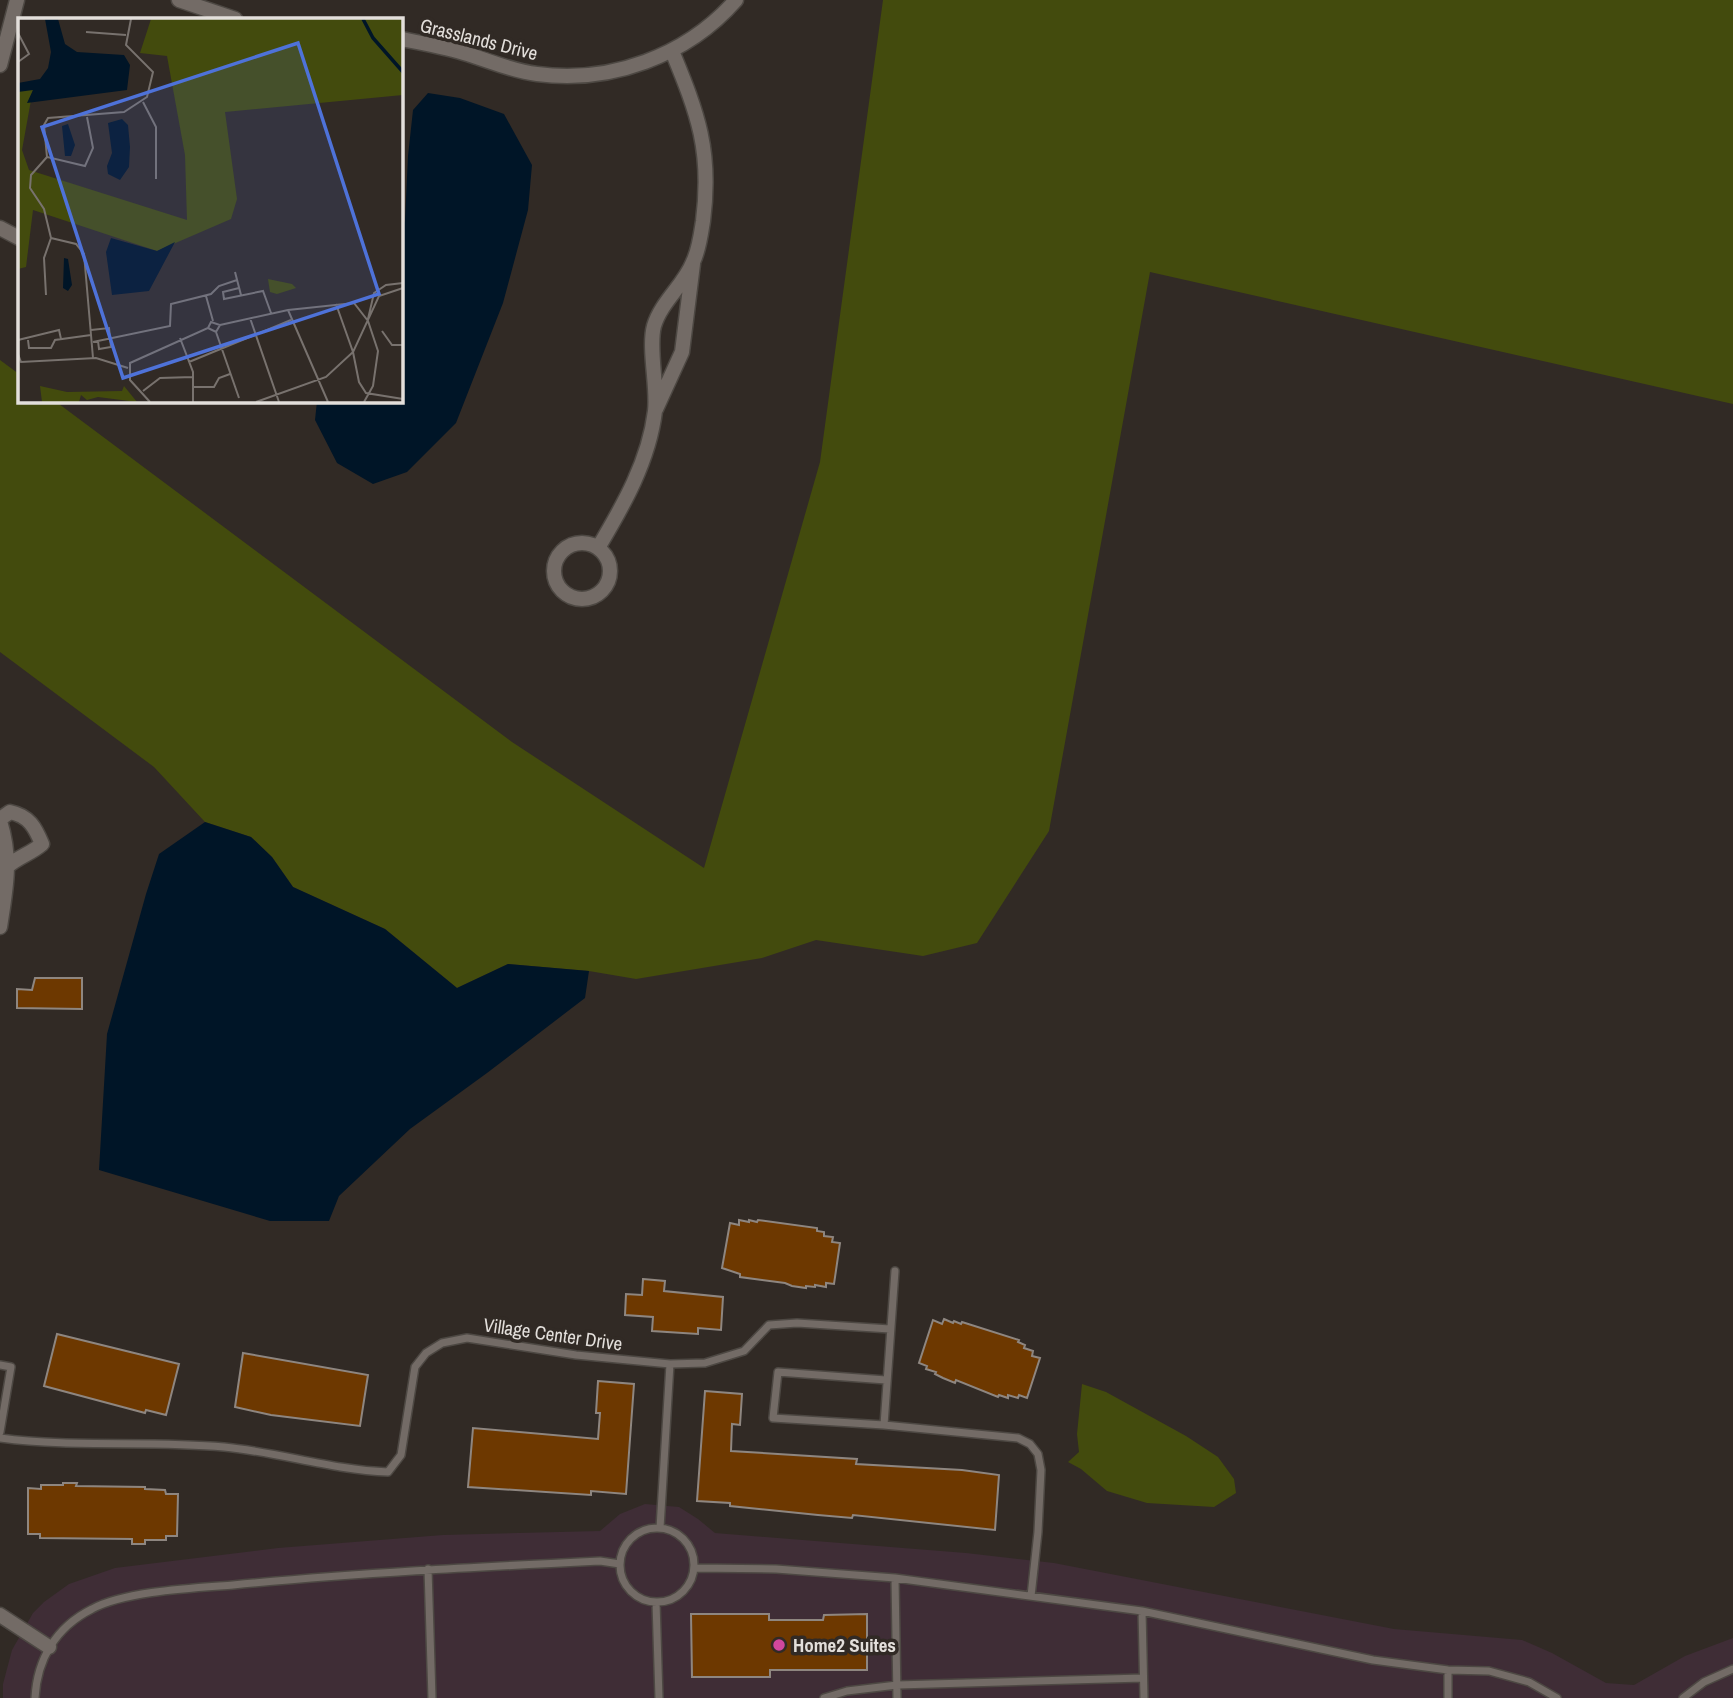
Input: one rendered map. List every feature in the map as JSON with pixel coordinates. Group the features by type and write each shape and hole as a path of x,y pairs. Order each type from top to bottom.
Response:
{"street":[{"path":"0,65 17,0"},
{"path":"179,0 232,18"},
{"name":"Grasslands Drive","path":"402,39 463,52 536,74 576,76 612,72 644,64 672,51 705,28 736,0"},
{"path":"598,548 637,476 655,410 682,352 693,263 706,200 705,150 695,109 672,51"},
{"path":"0,228 18,237"},
{"path":"655,410 654,326 693,263"},
{"path":"580,543 598,548 605,554 611,571 605,589 598,595 580,600 563,592 554,576 557,558 562,551 580,543"},
{"path":"0,927 8,866 7,844 0,820 10,812 24,815 36,830 42,844 31,854 8,866"},
{"path":"0,1615 49,1647"}],"lane":[{"path":"884,1425 895,1271"},
{"name":"Village Center Drive","path":"0,1438 32,1442 224,1447 363,1471 388,1472 401,1455 415,1367 426,1353 442,1343 467,1338 596,1357 670,1364 705,1363 744,1351 769,1325 797,1322 890,1329"},
{"path":"592,1366 596,1357"},
{"path":"660,1528 670,1364"},
{"path":"0,1365 11,1367 0,1432"},
{"path":"886,1380 778,1371 773,1418 1018,1438 1030,1444 1038,1454 1041,1470 1031,1596"},
{"path":"660,1528 672,1531 689,1546 694,1567 686,1588 667,1600 656,1602 645,1599 627,1586 620,1564 623,1552 637,1534 660,1528"},
{"path":"35,1698 40,1666 49,1647 70,1622 93,1608 131,1597 177,1590 428,1569 600,1561 620,1564"},
{"path":"694,1567 776,1569 895,1578 1142,1611 1373,1660 1448,1670 1489,1671 1529,1682 1557,1698"},
{"path":"428,1569 432,1698"},
{"path":"895,1578 897,1698"},
{"path":"656,1602 659,1698"},
{"path":"1142,1611 1144,1698"},
{"path":"1683,1698 1704,1682 1733,1669"},
{"path":"1448,1670 1448,1698"},
{"path":"824,1698 847,1691 897,1685 1143,1678"}],"shaded area":[{"path":"645,1504 679,1507 715,1533 966,1553 1054,1563 1394,1629 1522,1640 1606,1683 1634,1685 1685,1656 1733,1638 1733,1698 3,1698 3,1684 12,1650 33,1613 69,1584 115,1568 278,1548 443,1535 600,1531 620,1514"}],"green space":[{"path":"883,0 1733,0 1733,404 1150,272 1049,831 977,943 923,956 816,940 762,958 636,979 589,971 508,964 457,988 385,929 293,887 272,857 251,837 205,822 154,767 0,652 0,360 18,373 18,402 56,402 512,742 704,868 820,462"},
{"path":"1082,1384 1106,1392 1186,1436 1218,1457 1234,1479 1236,1493 1214,1507 1147,1503 1107,1491 1081,1469 1068,1462 1079,1452 1077,1434"}],"water":[{"path":"428,93 460,98 504,114 532,165 528,210 503,303 456,423 407,472 373,484 337,463 315,420 317,402 402,402 402,229 405,220 413,110"},
{"path":"205,822 251,837 272,857 293,887 385,929 457,988 508,964 589,971 585,998 410,1129 339,1196 329,1221 270,1221 99,1170 107,1034 146,894 159,854"}],"building":[{"path":"35,978 82,978 82,1009 17,1008 17,989 32,990"},
{"path":"739,1220 817,1228 817,1231 824,1232 824,1236 833,1237 832,1242 840,1243 834,1284 826,1283 826,1287 815,1285 806,1288 792,1286 740,1277 740,1274 722,1268 730,1223 739,1225"},
{"path":"643,1279 665,1281 664,1291 723,1297 721,1330 698,1328 698,1334 652,1331 653,1317 625,1315 626,1294 642,1295"},
{"path":"944,1319 1019,1340 1018,1342 1025,1345 1024,1348 1033,1351 1032,1356 1040,1358 1027,1398 1019,1395 1018,1398 1008,1395 1008,1398 998,1397 956,1380 955,1383 943,1378 919,1363 933,1320 942,1324"},
{"path":"57,1334 179,1364 166,1415 146,1410 145,1413 44,1386"},
{"path":"243,1353 368,1375 360,1426 271,1415 235,1407"},
{"path":"598,1381 634,1384 626,1494 591,1491 591,1495 468,1487 473,1428 598,1439"},
{"path":"705,1391 742,1394 740,1425 732,1424 731,1451 857,1459 856,1464 962,1470 999,1475 995,1530 853,1515 852,1518 818,1515 697,1501"},
{"path":"77,1483 76,1486 145,1487 165,1490 166,1494 178,1494 177,1536 166,1536 166,1540 145,1540 145,1544 132,1544 132,1539 40,1538 40,1534 28,1534 28,1488 41,1489 41,1485"},
{"name":"Home2 Suites","path":"691,1614 769,1614 769,1620 823,1620 824,1615 867,1614 867,1670 770,1670 770,1677 692,1677"}],"place":[{"name":"Home2 Suites","path":"779,1645"}]}
